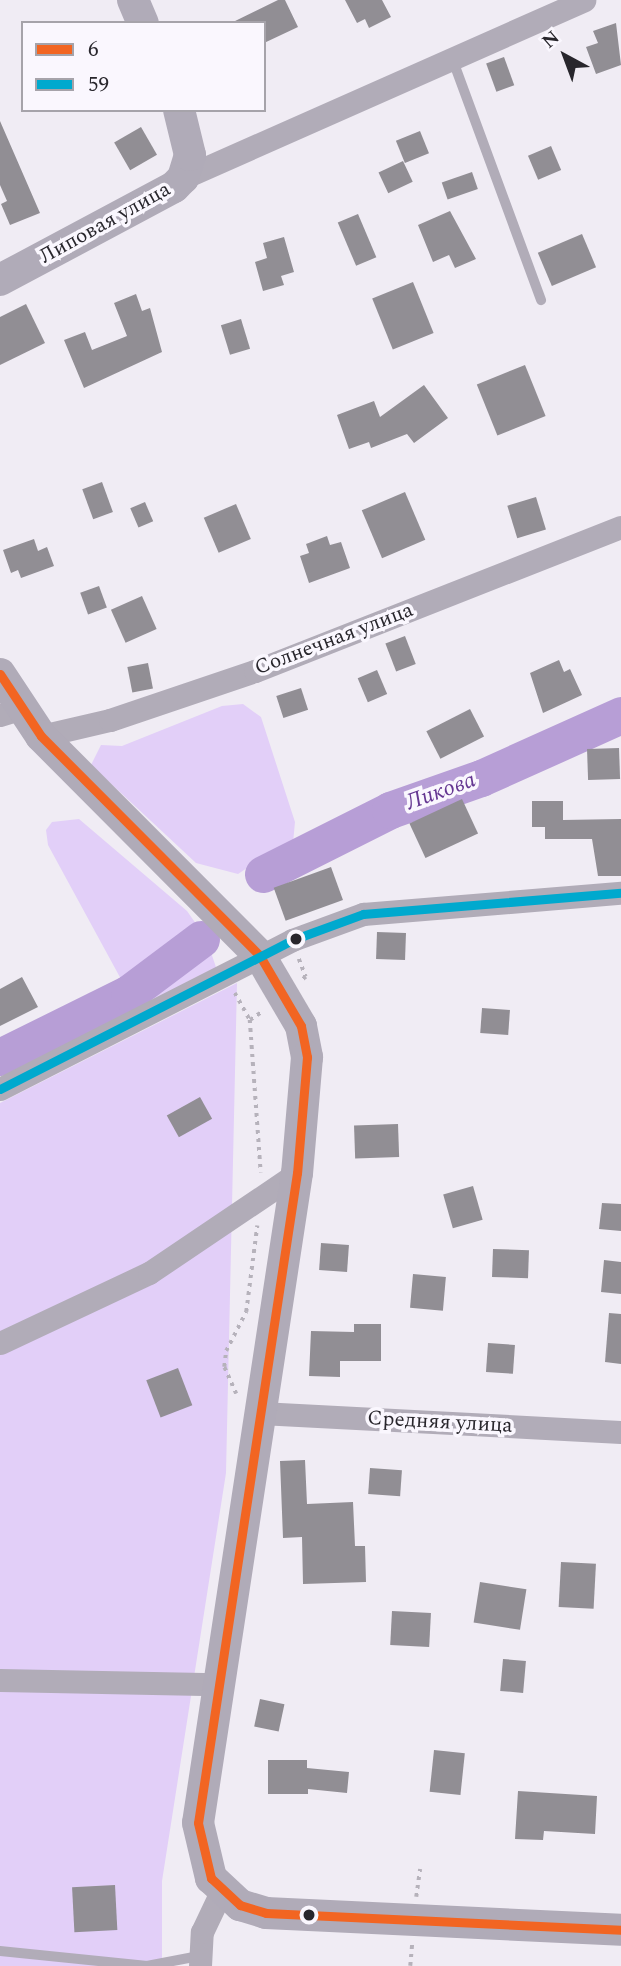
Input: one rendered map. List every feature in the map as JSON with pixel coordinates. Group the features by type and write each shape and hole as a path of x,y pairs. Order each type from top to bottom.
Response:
{"street":[{"path":"133,0 142,21"},
{"path":"183,178 451,56 584,0"},
{"name":"Липовая улица","path":"0,280 155,200 183,178 190,155 179,112"},
{"name":"Солнечная улица","path":"21,719 110,720 255,671 621,527"},
{"path":"0,674 21,719 260,956 302,1026 306,1089 297,1173 248,1403 198,1824 202,1853 222,1892 248,1908 293,1915 621,1930"},
{"path":"0,1089 260,956 363,914 621,893"},
{"path":"0,1343 149,1273 297,1173"},
{"name":"Средняя улица","path":"248,1403 621,1432"},
{"path":"0,1680 216,1684"},
{"path":"200,1961 202,1932 222,1892"}],"lane":[{"path":"451,56 541,300"},
{"path":"0,1951 147,1966 200,1961"}],"path":[{"path":"225,976 250,1020 263,1196 246,1312 226,1350 224,1367 248,1403"},
{"path":"415,1909 420,1869"},
{"path":"410,1966 412,1938"}],"shaded area":[{"path":"243,704 261,717 295,822 293,843 278,859 256,862 238,874 196,863 91,765 101,745 122,746 222,706"},
{"path":"79,819 187,911 206,938 218,973 70,1039 43,1044 29,1035 35,1029 122,981 48,845 46,830 52,822"},
{"path":"237,983 226,1473 162,1881 162,1966 0,1966 0,1103"}],"building":[{"path":"278,0 285,0 298,27 266,42 266,21 235,21"},
{"path":"345,0 382,0 391,17 369,28 365,19 357,23"},
{"path":"616,23 621,65 596,74 586,47 598,43 593,31"},
{"path":"504,57 514,85 496,92 486,63"},
{"path":"0,121 40,213 10,225 1,204 7,201 0,185"},
{"path":"141,127 157,155 130,170 114,142"},
{"path":"420,131 429,153 405,163 396,141"},
{"path":"551,146 561,170 538,180 528,156"},
{"path":"403,161 413,182 388,193 379,172"},
{"path":"472,172 478,189 448,199 442,182"},
{"path":"450,211 476,259 455,268 449,255 433,262 418,225"},
{"path":"358,214 376,257 356,266 338,223"},
{"path":"582,234 596,267 552,286 538,253"},
{"path":"284,237 294,272 281,276 284,285 263,291 255,262 267,258 263,243"},
{"path":"413,282 434,333 393,349 372,298"},
{"path":"136,294 142,311 150,308 162,352 84,388 64,340 85,332 92,350 127,336 114,303"},
{"path":"26,304 45,343 0,365 0,317"},
{"path":"241,319 250,349 230,355 221,325"},
{"path":"525,365 546,416 497,435 477,384"},
{"path":"424,385 448,418 414,443 407,434 371,448 369,442 349,449 337,415 374,401 380,417"},
{"path":"102,482 113,512 93,519 82,489"},
{"path":"405,492 425,540 382,558 362,510"},
{"path":"536,497 546,530 517,538 507,506"},
{"path":"145,502 153,521 138,528 130,508"},
{"path":"236,504 251,539 219,553 204,518"},
{"path":"327,536 330,545 341,542 350,568 309,583 300,556 309,553 306,544"},
{"path":"34,539 38,551 47,547 54,566 21,578 18,570 11,573 3,550"},
{"path":"99,586 107,608 88,614 80,593"},
{"path":"142,596 157,629 126,643 111,610"},
{"path":"405,636 416,664 396,672 385,644"},
{"path":"559,660 564,672 570,669 582,695 543,713 530,673"},
{"path":"148,663 153,689 132,693 127,667"},
{"path":"377,670 387,694 368,702 358,678"},
{"path":"301,688 308,710 283,718 276,696"},
{"path":"470,709 484,737 440,759 426,731"},
{"path":"619,748 620,779 588,780 587,749"},
{"path":"462,799 478,833 425,858 409,824"},
{"path":"532,801 563,801 563,820 621,819 621,876 598,876 592,839 545,839 545,827 532,827"},
{"path":"331,867 343,900 286,921 274,888"},
{"path":"377,932 406,933 405,960 376,959"},
{"path":"22,977 38,1007 0,1026 0,989"},
{"path":"482,1008 510,1010 508,1035 480,1033"},
{"path":"200,1097 212,1119 179,1137 167,1115"},
{"path":"398,1124 399,1157 355,1159 354,1126"},
{"path":"473,1186 483,1220 453,1228 443,1195"},
{"path":"602,1203 621,1204 621,1231 599,1229"},
{"path":"321,1243 349,1245 347,1272 319,1270"},
{"path":"493,1249 529,1250 528,1278 492,1277"},
{"path":"604,1260 621,1262 621,1294 601,1292"},
{"path":"413,1274 446,1277 443,1311 410,1308"},
{"path":"609,1313 621,1314 621,1364 605,1362"},
{"path":"354,1324 381,1324 381,1361 340,1361 340,1377 309,1376 311,1331 354,1332"},
{"path":"488,1343 515,1345 513,1374 486,1372"},
{"path":"178,1368 192,1405 161,1418 146,1380"},
{"path":"305,1460 307,1504 353,1502 355,1546 365,1546 366,1582 303,1584 302,1537 283,1538 280,1461"},
{"path":"370,1468 402,1470 400,1496 368,1494"},
{"path":"561,1562 596,1564 594,1609 559,1607"},
{"path":"480,1582 526,1589 520,1630 474,1622"},
{"path":"392,1611 431,1613 429,1647 390,1645"},
{"path":"503,1659 526,1661 523,1693 500,1691"},
{"path":"260,1699 284,1704 279,1732 254,1726"},
{"path":"434,1750 465,1753 460,1795 430,1792"},
{"path":"268,1760 307,1760 307,1768 349,1772 347,1793 308,1789 308,1794 268,1794"},
{"path":"518,1791 597,1796 595,1834 544,1831 543,1840 515,1839"},
{"path":"115,1885 117,1930 74,1932 72,1887"}],"waterway":[{"name":"Ликова","path":"263,874 390,810 481,778 621,715"},
{"name":"Ликова","path":"0,1057 129,993 201,939"}],"transit line":[{"name":"6","path":"0,674 41,736 260,956 301,1026 307,1057 297,1173 198,1823 211,1878 240,1905 266,1913 621,1930"},
{"name":"59","path":"0,1089 292,940 363,914 621,893"}]}
